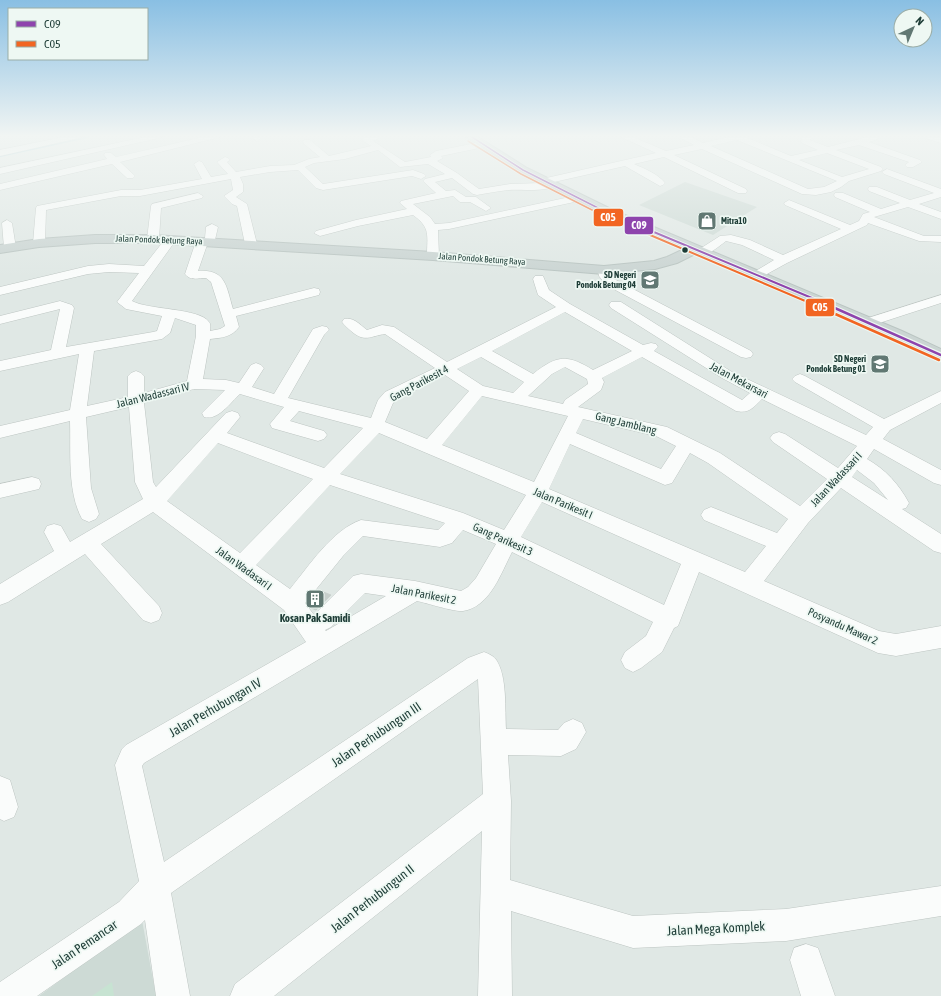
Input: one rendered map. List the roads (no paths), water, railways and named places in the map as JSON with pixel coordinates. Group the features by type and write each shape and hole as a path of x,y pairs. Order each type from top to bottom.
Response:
{"main road":[{"path":"547,183 698,251 870,322 941,354"},
{"name":"Jalan Pondok Betung Raya","path":"5,244 95,239 153,239 433,256 604,270 655,265 698,251"}],"street":[{"path":"238,183 240,189 238,192 229,196 236,202 242,204 251,244"},
{"path":"316,183 322,187 345,183"},
{"path":"379,183 386,189"},
{"path":"417,186 425,183"},
{"path":"431,183 444,194"},
{"path":"465,183 477,192 510,187 533,187 538,183"},
{"path":"726,183 742,191"},
{"path":"787,183 806,192 813,192 842,183"},
{"path":"917,183 941,193"},
{"path":"39,243 40,203 106,190 140,193 189,184 205,205"},
{"path":"873,189 941,216"},
{"path":"433,256 432,227 426,219 405,203 453,192 464,200 472,199 496,216"},
{"path":"758,275 783,260 863,223 865,218 941,193"},
{"path":"839,195 880,212"},
{"path":"153,239 153,203 198,196"},
{"path":"432,227 449,226 579,198"},
{"path":"789,203 850,228"},
{"path":"320,233 356,223 415,211"},
{"path":"865,218 919,238 929,240 941,239"},
{"path":"313,221 320,233 324,249"},
{"path":"5,244 7,223"},
{"path":"203,336 224,332 230,320 217,280 210,274 191,274 212,227"},
{"path":"698,251 729,237 740,240 783,260"},
{"path":"170,240 124,302 131,306 170,313 203,323 203,336 194,384"},
{"path":"0,291 88,270 109,268 148,270"},
{"path":"604,270 605,276 610,282 746,354"},
{"path":"539,279 543,292 565,307 743,408 760,392"},
{"path":"230,320 314,292"},
{"path":"870,322 941,299"},
{"name":"Jalan Mekarsari","path":"616,305 727,375 760,392 870,442 941,478"},
{"path":"0,320 63,306 58,353"},
{"name":"Gang Parikesit 4","path":"241,566 328,477 376,425 386,400 391,396 565,307"},
{"path":"0,366 88,347 157,336 163,333 170,313"},
{"path":"349,322 363,334 372,334 381,329 389,330 478,390 430,448"},
{"path":"278,401 318,332 322,330"},
{"path":"592,376 643,351 670,340"},
{"path":"88,347 78,414 82,488 90,514"},
{"path":"481,351 534,381"},
{"path":"508,540 538,492 567,436 573,411 571,404 595,386 596,382 592,376 568,362 562,362 534,381 517,398"},
{"path":"210,413 240,389 256,368"},
{"path":"136,376 136,400 144,482 154,502"},
{"path":"800,379 884,426"},
{"name":"Jalan Wadassari IV","path":"0,432 136,400 194,384 226,385 295,406 376,425"},
{"name":"Gang Jamblang","path":"478,390 661,431 714,458 801,517"},
{"name":"Jalan Wadassari I","path":"749,584 801,517 840,478 884,426 941,396"},
{"path":"295,406 278,424 318,435"},
{"path":"0,595 154,502 232,418"},
{"name":"Jalan Parikesit I","path":"376,425 538,492 749,584"},
{"name":"Gang Parikesit 3","path":"215,435 328,477 401,500 508,540 669,618"},
{"path":"567,436 665,478 686,444"},
{"path":"779,438 941,545"},
{"path":"855,460 879,475 893,490 898,503"},
{"path":"0,491 32,484"},
{"name":"Jalan Wadasari I","path":"154,502 292,603 318,639 318,647"},
{"path":"711,515 781,543"},
{"path":"292,603 345,539 357,529 361,528 440,539 444,537 459,521"},
{"path":"54,532 66,555"},
{"name":"Jalan Parikesit 2","path":"323,620 360,583 415,591 462,602 476,594 484,585 508,540"},
{"path":"87,543 151,613"},
{"path":"633,660 654,644 669,618 693,559"},
{"name":"Posyandu Mawar 2","path":"749,584 878,642 896,645 941,637"},
{"name":"Jalan Perhubungan IV","path":"173,996 155,886 128,766 131,758 135,754 415,591"},
{"name":"Jalan Perhubungun III","path":"155,886 479,664 485,664 490,674 497,801 495,996"},
{"path":"494,742 561,743 567,740 573,732"},
{"name":"Jalan Perhubungun II","path":"247,996 497,801"},
{"name":"Jalan Pemancar","path":"8,996 130,913 155,886"},
{"name":"Jalan Mega Komplek","path":"495,891 632,932 786,925 941,901"},
{"path":"806,960 818,996"}],"place":[{"name":"Mitra10","path":"707,221"},
{"name":"SD Negeri Pondok Betung 04","path":"650,280"},
{"name":"SD Negeri Pondok Betung 01","path":"880,364"},
{"name":"Kosan Pak Samidi","path":"315,599"}]}
